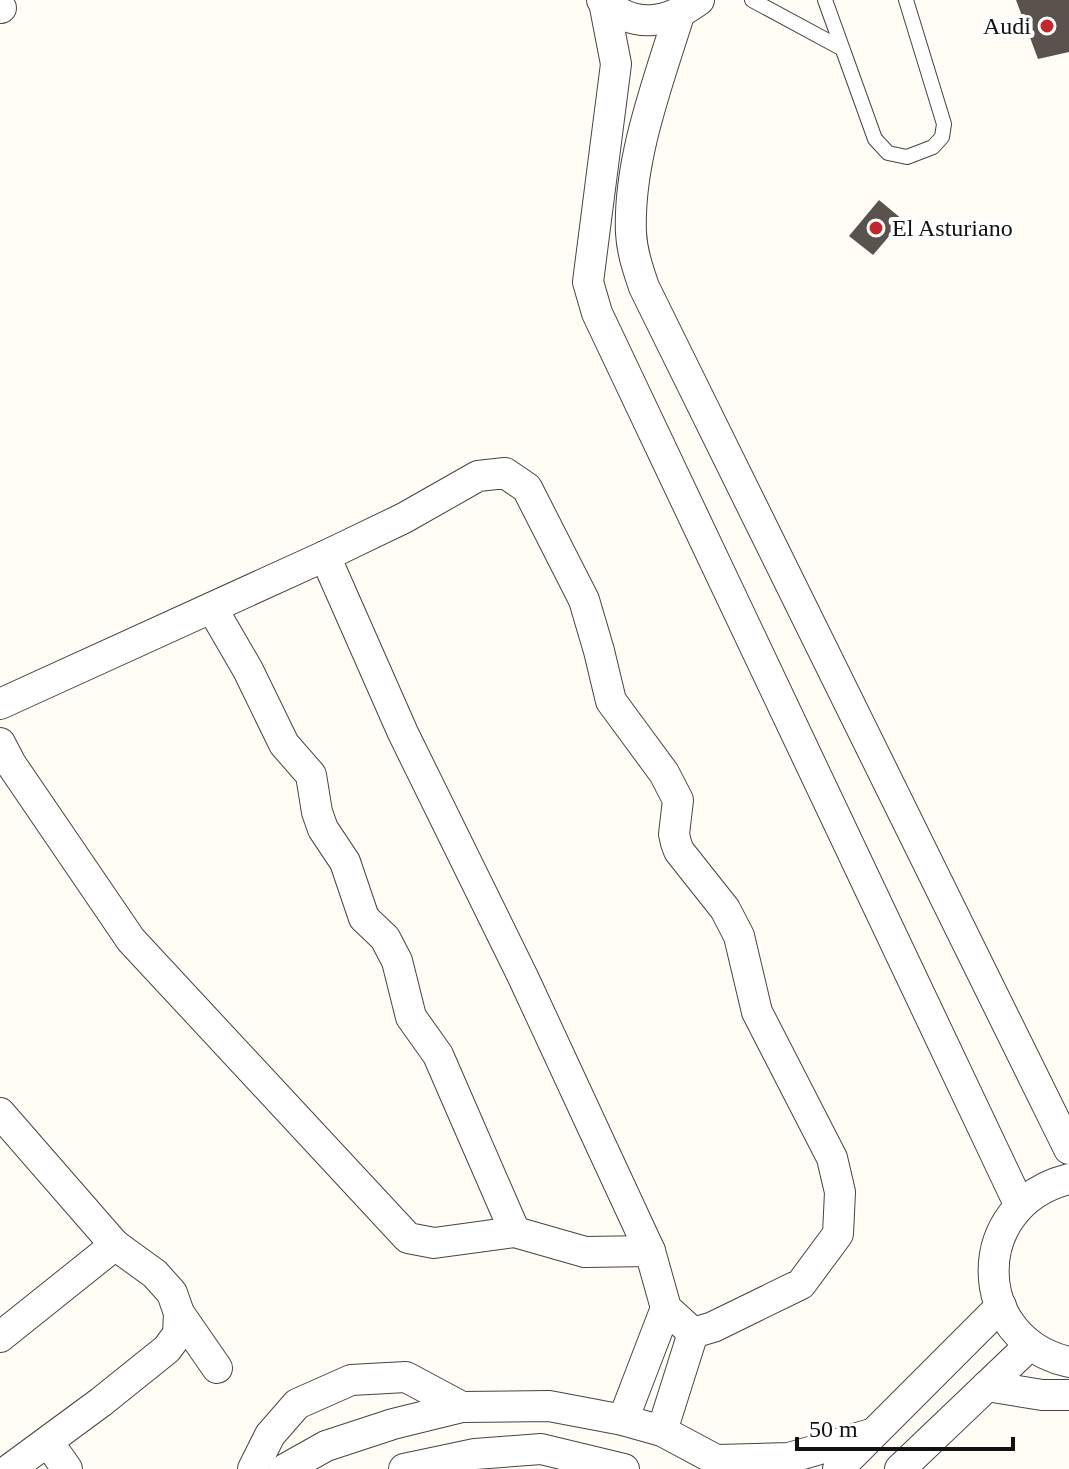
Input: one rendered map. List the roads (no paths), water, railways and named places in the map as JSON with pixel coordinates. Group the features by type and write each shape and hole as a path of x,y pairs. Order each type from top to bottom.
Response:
{"street":[{"path":"603,1 628,17 655,21 689,7"},
{"path":"603,1 616,64 588,282 597,313 1019,1204"},
{"path":"689,7 652,102 635,181 631,231 633,254 644,287 1069,1149"},
{"path":"0,704 325,556 404,518 478,476 505,473 527,488 584,600 611,701 664,773 678,800 674,834 676,843 725,909 739,936 757,1012 832,1158 840,1192 838,1234 801,1284 713,1327 693,1333"},
{"path":"325,556 403,733 523,977 650,1251 666,1308 693,1333"},
{"path":"212,608 248,670 284,744 311,775 323,829 345,862 364,918 385,938 397,961 411,1017 438,1055 515,1232"},
{"path":"0,743 11,764 131,940 408,1238 434,1243 515,1232 585,1252 650,1251"},
{"path":"0,1113 115,1245 155,1274 172,1293 179,1313 217,1368"},
{"path":"1069,1179 1048,1184 1019,1204 998,1238 992,1277 1004,1316 1030,1345 1069,1362"},
{"path":"0,1337 115,1245"},
{"path":"838,1469 1001,1306"},
{"path":"623,1420 666,1308"},
{"path":"10,1469 167,1349 178,1334 179,1313"},
{"path":"662,1431 693,1333"},
{"path":"900,1469 1030,1345"},
{"path":"253,1469 270,1435 297,1404 351,1380 406,1377 462,1407"},
{"path":"987,1386 1042,1395 1069,1395"},
{"path":"285,1469 326,1446 393,1424 462,1407 549,1406 623,1420 662,1431 725,1465 789,1458 877,1433"},
{"path":"48,1442 67,1469"},
{"path":"404,1469 475,1454 541,1449 624,1469"}],"lane":[{"path":"752,0 841,48"},
{"path":"825,0 875,139 888,153 907,157 933,147 942,137 944,124 906,0"}],"place":[{"name":"Audi","path":"1047,26"},
{"name":"El Asturiano","path":"876,228"}]}
